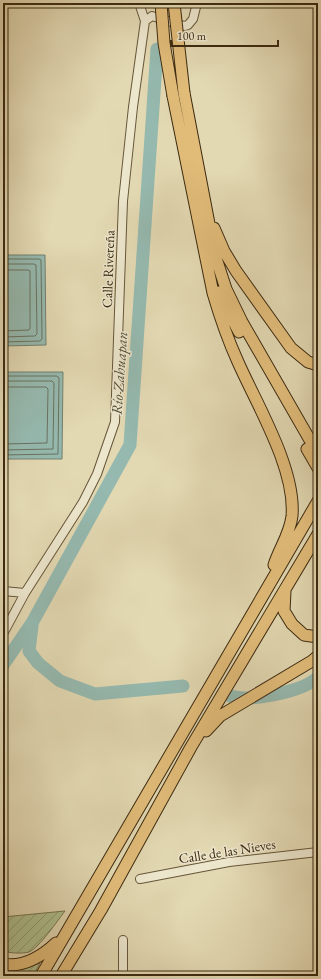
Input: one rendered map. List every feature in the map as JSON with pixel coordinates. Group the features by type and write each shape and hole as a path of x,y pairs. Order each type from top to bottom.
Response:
{"highway":[{"path":"161,3 164,43 179,95 215,255 226,289 317,463"},
{"path":"174,3 179,95 213,293 221,320 237,361 280,452 290,485 292,518 286,537 274,564 274,576"},
{"path":"204,203 224,251 236,271 291,348 308,362 318,365"},
{"path":"208,265 220,296 232,319 317,463"},
{"path":"40,976 318,501"},
{"path":"61,976 101,910 192,747 318,534"},
{"path":"285,590 284,611 292,624 304,635 318,636"},
{"path":"192,747 220,716 318,656"},
{"path":"3,964 19,964 32,960 52,947 64,934"},
{"path":"72,976 73,962 80,946"}],"street":[{"path":"139,3 145,21 152,16 184,26 188,25 193,19 197,3"},
{"name":"Calle Rivereña","path":"3,634 25,593 83,502 97,474 115,422 123,201 133,108 145,21"},
{"path":"3,591 25,593"},
{"name":"Calle de las Nieves","path":"140,879 229,862 318,852"},
{"path":"123,940 123,976"}],"green space":[{"path":"65,911 43,940 29,952 12,953 3,951 3,917"},
{"path":"40,963 33,976 3,976 3,966 22,967"}],"water":[{"path":"3,255 45,255 46,345 3,346"},
{"path":"3,372 63,372 62,459 3,459"}],"waterway":[{"name":"Río Zahuapan","path":"3,665 32,623 130,445 157,49"},
{"path":"32,626 29,651 38,663 60,681 95,694 183,686"},
{"path":"230,696 239,698 263,697 301,687 318,677"}]}
